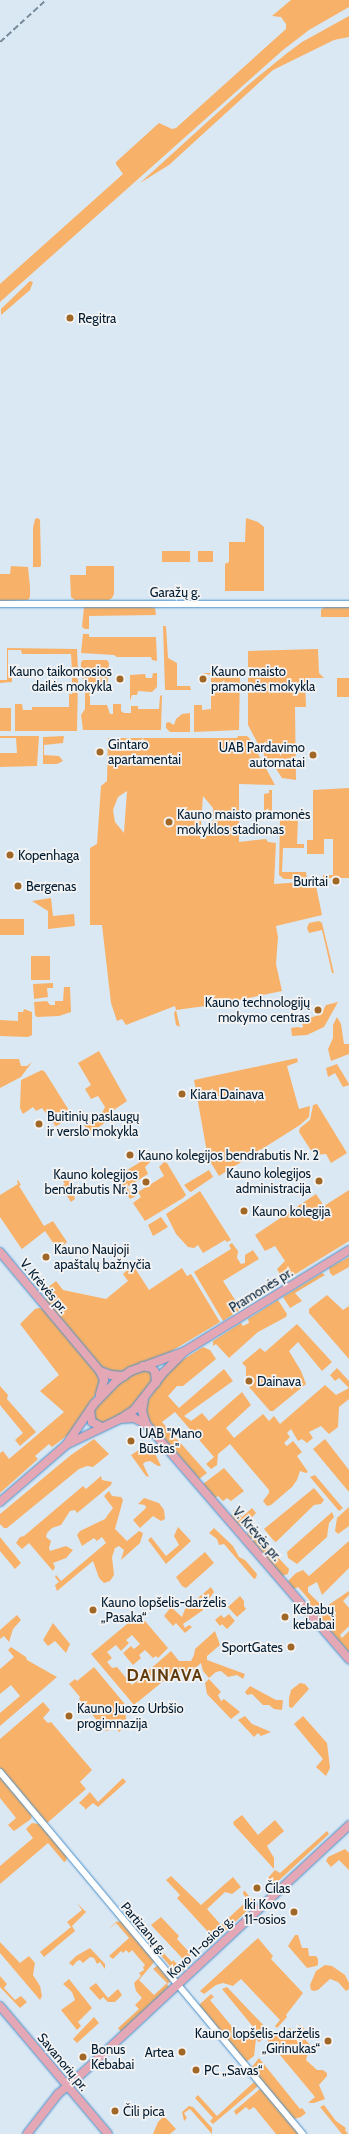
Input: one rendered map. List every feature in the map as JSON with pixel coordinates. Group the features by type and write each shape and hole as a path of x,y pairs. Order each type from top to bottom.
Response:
{"main road":[{"name":"Pramonės pr.","path":"90,1410 100,1397 124,1376 143,1366 185,1351 349,1250"},
{"name":"V. Krėvės pr.","path":"0,1252 100,1371"},
{"name":"Pramonės pr.","path":"102,1427 120,1419 134,1410 156,1382 185,1351"},
{"path":"143,1366 152,1368 155,1372 156,1382"},
{"path":"100,1371 111,1375 124,1376"},
{"path":"100,1371 104,1380 100,1397"},
{"path":"144,1399 142,1411 146,1424"},
{"path":"90,1410 92,1422 102,1427"},
{"path":"66,1445 90,1410"},
{"path":"120,1419 134,1418 146,1424"},
{"name":"V. Krėvės pr.","path":"146,1424 349,1659"},
{"path":"0,1502 66,1445 102,1427"},
{"name":"Kovo 11-osios g.","path":"27,2134 49,2104 349,1825"},
{"name":"Savanorių pr.","path":"0,2006 108,2134"}],"street":[{"name":"Garažų g.","path":"0,604 349,604"},
{"name":"Partizanų g.","path":"0,1772 303,2134"}],"shaded area":[{"path":"291,0 349,0 349,7 309,30 283,50 0,302 0,284 123,174 116,162 159,123 172,129 176,128 286,29 286,24 281,17 272,16"},
{"path":"349,16 349,37 334,40 273,70 169,165 140,183 248,85 286,54 302,42"},
{"path":"30,281 33,282 30,290 1,315 1,309"},
{"path":"38,518 40,520 41,565 40,567 33,567 33,528 35,519"},
{"path":"246,518 258,522 264,527 264,591 225,591 225,564 229,562 229,542 245,542"},
{"path":"162,551 190,551 190,562 162,562"},
{"path":"198,551 213,551 213,562 198,562"},
{"path":"11,566 28,567 30,597 28,600 0,601 0,574 10,574"},
{"path":"86,566 114,566 114,594 112,598 109,600 75,600 71,597 70,575 86,575"},
{"path":"84,607 151,607 155,608 156,615 89,616 89,629 85,629 82,627"},
{"path":"324,607 349,607 349,617 321,617 321,610"},
{"path":"163,626 166,626 168,658 177,663 177,686 190,686 191,690 165,690"},
{"path":"83,634 89,634 89,637 156,637 157,661 152,660 151,657 117,657 114,655 81,653"},
{"path":"7,648 77,649 78,670 72,672 71,654 22,654 21,650 8,650 8,674 12,675 12,682 0,683 0,680 7,680"},
{"path":"318,649 319,673 324,678 305,678 306,707 295,707 296,780 282,778 271,761 267,761 248,725 248,651"},
{"path":"83,660 107,660 109,663 107,689 90,689 90,705 107,705 110,714 113,714 113,704 121,704 121,711 124,713 131,713 131,706 138,706 138,709 159,709 160,696 162,695 161,730 83,730 81,715 85,709 85,682 81,676 81,662"},
{"path":"153,673 157,673 157,687 152,692 138,691 137,695 132,695 130,701 130,675 145,674 146,678 152,678"},
{"path":"202,673 240,673 239,730 194,732 194,705 202,705 202,710 211,709 211,675"},
{"path":"72,676 78,679 77,731 15,731 15,704 22,704 23,710 32,710 32,707 69,707 69,694 72,694"},
{"path":"337,678 349,678 349,697 337,697"},
{"path":"0,708 11,708 11,731 0,731"},
{"path":"190,713 190,732 170,732 166,728 166,723 169,722 174,725 176,719 182,714"},
{"path":"0,736 39,736 37,766 0,767 0,753 17,753 16,738 0,738"},
{"path":"64,736 63,743 44,745 44,755 59,756 63,761 57,764 43,764 43,737"},
{"path":"238,736 247,736 275,785 239,784 239,842 266,839 268,842 276,843 274,884 315,881 322,915 276,926 278,937 276,964 282,991 220,1004 176,1010 175,1006 126,1025 122,1019 117,1021 111,1003 102,925 90,925 90,848 97,844 101,786 107,781 108,738 237,738","holes":["127,791 124,832 124,833 115,822 113,810 118,797","203,796 213,808 214,819 209,831 200,838"]},
{"path":"349,788 349,878 323,878 323,875 333,875 333,839 324,839 324,854 307,854 307,840 313,840 313,790"},
{"path":"269,790 272,790 272,817 264,817 264,794 269,793"},
{"path":"280,815 298,818 297,844 304,844 304,848 283,848 282,872 306,872 307,879 284,879 279,875"},
{"path":"51,898 53,916 74,914 75,926 48,929 48,911 32,901"},
{"path":"0,919 24,919 24,935 0,935"},
{"path":"319,921 322,923 334,973 332,973 322,930 309,933 307,928 309,923"},
{"path":"31,956 50,956 50,980 31,980"},
{"path":"53,983 53,988 47,988 48,997 34,999 33,984"},
{"path":"64,987 70,987 71,1012 59,1016 37,1017 35,1015 34,1002 47,1001 50,1005 55,1005 55,1001 63,1001"},
{"path":"338,1002 324,1027 307,1035 292,1036 291,1028 303,1027 302,1021 321,1014 326,1005"},
{"path":"24,1009 32,1012 32,1035 28,1037 0,1036 0,1020 18,1021 18,1012 23,1012"},
{"path":"176,1010 180,1027 176,1025 174,1013"},
{"path":"337,1017 341,1024 344,1044 349,1044 349,1054 331,1061 328,1049 333,1038 333,1025"},
{"path":"99,1051 127,1101 111,1112 113,1117 89,1134 84,1125 102,1113 105,1107 98,1096 91,1099 85,1089 91,1085 78,1063"},
{"path":"297,1058 298,1062 287,1066 299,1109 310,1106 309,1117 300,1125 219,1176 208,1158 194,1080"},
{"path":"0,1059 19,1059 21,1066 27,1066 32,1062 21,1077 0,1088"},
{"path":"337,1064 349,1085 343,1087 335,1073 328,1077 326,1068"},
{"path":"42,1070 45,1072 70,1112 69,1118 50,1130 55,1125 42,1108 36,1111 33,1107 23,1114 20,1108 21,1080"},
{"path":"317,1104 347,1153 331,1163 326,1154 314,1155 299,1132 300,1128 310,1120 313,1105"},
{"path":"158,1151 158,1154 145,1167 148,1174 127,1187 133,1196 135,1194 136,1196 130,1199 116,1177"},
{"path":"164,1162 167,1163 186,1195 145,1221 133,1203 141,1197 138,1192 164,1176 159,1167"},
{"path":"209,1170 213,1177 191,1192 184,1185"},
{"path":"69,1178 79,1193 74,1196 75,1199 71,1202 61,1186 65,1184 63,1181"},
{"path":"18,1180 21,1185 19,1186 44,1226 53,1221 67,1242 58,1250 45,1231 22,1249 0,1217 0,1195 18,1184"},
{"path":"349,1190 349,1241 284,1281 277,1269 285,1261 275,1246 265,1251 255,1235 316,1194 324,1206"},
{"path":"200,1191 231,1240 227,1242 225,1240 203,1253 198,1245 194,1248 188,1247 176,1234 166,1214"},
{"path":"161,1217 168,1227 153,1236 148,1225"},
{"path":"232,1243 238,1251 237,1258 241,1264 245,1263 245,1255 253,1250 259,1259 223,1281 237,1303 274,1279 277,1280 279,1284 223,1321 194,1272 231,1249 229,1245"},
{"path":"349,1257 349,1267 333,1276 330,1273 329,1268"},
{"path":"133,1265 149,1290 182,1268 187,1276 191,1274 220,1322 170,1352 115,1374 102,1368 45,1300 51,1295 46,1289 56,1281 63,1290 106,1299 128,1281 123,1274"},
{"path":"322,1273 325,1275 295,1293 302,1301 290,1308 283,1297"},
{"path":"327,1295 343,1310 349,1306 349,1359 309,1313 309,1309"},
{"path":"278,1300 287,1314 286,1317 258,1332 229,1358 216,1344 213,1346 213,1341 241,1323 243,1326 249,1323 248,1319"},
{"path":"39,1308 44,1310 97,1373 101,1383 99,1389 69,1434 52,1447 49,1444 35,1456 38,1459 0,1493 0,1453 3,1451 9,1459 64,1412 40,1391 59,1375 20,1324 35,1309"},
{"path":"297,1324 332,1362 322,1371 298,1342 289,1351 301,1371 306,1384 273,1411 270,1411 249,1387 252,1384 246,1377 246,1367 242,1363 260,1348 265,1352"},
{"path":"203,1347 210,1350 216,1359 183,1386 177,1386 168,1396 179,1408 224,1369 233,1381 184,1416 191,1421 202,1413 209,1421 242,1392 251,1405 226,1428 234,1438 263,1414 269,1421 274,1416 280,1424 325,1385 336,1395 349,1388 349,1399 339,1407 338,1427 329,1434 321,1426 309,1432 313,1438 307,1443 302,1439 298,1441 291,1429 287,1433 290,1437 284,1443 287,1446 293,1441 302,1452 297,1456 308,1472 306,1473 300,1471 297,1480 292,1487 271,1505 267,1506 263,1501 269,1493 269,1490 230,1444 218,1454 217,1465 211,1469 206,1464 214,1457 175,1412 162,1422 207,1473 199,1479 147,1418 145,1407 162,1379 176,1364"},
{"path":"337,1368 349,1381 349,1388 339,1378 335,1381 330,1375"},
{"path":"148,1370 151,1372 152,1382 139,1401 126,1412 102,1424 94,1419 93,1411 107,1393 129,1376 140,1371"},
{"path":"0,1386 8,1395 7,1399 36,1432 20,1446 15,1440 23,1433 0,1405"},
{"path":"94,1439 109,1454 93,1467 87,1466 79,1469 7,1528 4,1528 0,1524 0,1514 71,1455"},
{"path":"325,1439 349,1470 349,1492 313,1449"},
{"path":"150,1443 161,1466 158,1466 150,1461 145,1462 143,1464 149,1477 146,1476 131,1455"},
{"path":"224,1468 244,1491 231,1501 227,1498 223,1501 218,1496 215,1498 203,1484"},
{"path":"315,1475 343,1508 339,1511 310,1477"},
{"path":"101,1476 102,1480 112,1482 111,1485 77,1513 75,1510 70,1511 61,1525 52,1528 47,1533 46,1537 51,1541 49,1548 50,1551 66,1546 73,1550 66,1558 53,1563 55,1567 53,1571 29,1543 22,1549 16,1543 20,1537 24,1536 83,1486 86,1489"},
{"path":"314,1488 324,1500 321,1504 314,1505 276,1542 274,1541 264,1529"},
{"path":"109,1491 112,1496 121,1497 123,1500 115,1529 127,1541 139,1531 143,1533 140,1543 121,1560 124,1550 119,1546 115,1548 112,1557 114,1575 110,1581 104,1583 99,1578 93,1561 57,1591 55,1585 59,1582 55,1577 56,1575 61,1581 106,1543 102,1537 97,1541 94,1538 82,1546 77,1535 80,1531 105,1519 113,1508 104,1496"},
{"path":"144,1498 159,1503 164,1510 165,1519 161,1521 153,1516 140,1528 133,1520 146,1508 145,1505 138,1504"},
{"path":"349,1507 349,1526 338,1534 335,1531 337,1518"},
{"path":"252,1508 256,1513 244,1526 240,1526 230,1515 235,1514 233,1509 242,1517"},
{"path":"332,1512 334,1517 329,1523 327,1537 297,1564 288,1558 287,1552"},
{"path":"178,1527 191,1541 166,1564 148,1540 151,1537 166,1556 179,1545 174,1536"},
{"path":"214,1528 233,1546 239,1557 245,1560 257,1574 256,1578 254,1579 224,1544 219,1545 217,1539 209,1533"},
{"path":"250,1528 289,1569 288,1574 282,1576 247,1534"},
{"path":"0,1537 21,1563 15,1569 0,1551"},
{"path":"349,1541 349,1568 322,1595 317,1582 308,1587 308,1592 324,1608 349,1591 349,1595 343,1601 349,1608 349,1626 340,1635 342,1638 349,1631 349,1652 306,1603 310,1601 306,1596 298,1587 294,1589 288,1581 296,1573 303,1570 309,1576"},
{"path":"205,1552 214,1563 186,1588 182,1586 176,1577"},
{"path":"211,1587 214,1592 209,1599 212,1604 183,1624 185,1628 189,1625 192,1627 185,1633 176,1623 173,1626 164,1616 171,1607 182,1617 185,1609"},
{"path":"240,1596 244,1601 244,1606 246,1609 237,1617 228,1607"},
{"path":"139,1614 168,1648 158,1658 156,1656 153,1658 145,1650 139,1655 141,1658 133,1665 123,1653 131,1646 134,1649 140,1644 132,1635 126,1640 129,1643 121,1651 116,1645 107,1652 112,1658 107,1662 112,1668 117,1667 132,1685 171,1651 179,1661 191,1661 195,1649 215,1631 220,1645 207,1656 207,1660 245,1674 243,1679 237,1675 228,1677 221,1671 216,1672 209,1678 203,1671 201,1663 192,1671 182,1673 177,1670 134,1705 91,1654"},
{"path":"229,1614 235,1621 227,1629 222,1624 220,1626 215,1620 221,1615 224,1618"},
{"path":"17,1615 21,1620 13,1629 9,1642 4,1636 0,1639 0,1630"},
{"path":"53,1623 70,1644 66,1653 55,1641 48,1646 43,1640"},
{"path":"11,1647 26,1657 27,1660 57,1677 0,1726 0,1713 20,1696 11,1685 0,1694 0,1669 14,1657 8,1650"},
{"path":"94,1667 124,1703 127,1725 119,1732 116,1728 106,1731 79,1699 80,1697 69,1684 75,1679 77,1681"},
{"path":"209,1679 221,1692 218,1695 221,1701 224,1699 240,1712 231,1719 207,1694 205,1683"},
{"path":"300,1683 305,1684 309,1689 292,1708 289,1707 291,1690"},
{"path":"250,1686 276,1700 283,1700 282,1710 274,1709 269,1705 263,1705 252,1694 247,1695 245,1692"},
{"path":"43,1702 50,1710 43,1718 48,1723 51,1722 92,1770 80,1782 86,1789 46,1824 0,1769 0,1739"},
{"path":"245,1716 252,1724 271,1732 261,1736 258,1733 254,1737 238,1720"},
{"path":"303,1716 327,1743 330,1768 326,1776 316,1767 323,1759 294,1724"},
{"path":"0,1776 32,1815 31,1819 14,1831 8,1825 16,1818 0,1798"},
{"path":"123,1778 126,1782 98,1807 93,1803 85,1810 85,1808 79,1803 90,1792 98,1802"},
{"path":"242,1815 258,1835 275,1820 284,1831 267,1846 274,1858 274,1869 234,1825 233,1822"},
{"path":"32,1823 39,1824 44,1829 67,1857 66,1861 64,1862 48,1843 0,1884 0,1866 33,1838 26,1829"},
{"path":"327,1831 329,1834 273,1886 267,1879 275,1870 280,1873"},
{"path":"345,1849 349,1853 349,1870 339,1860 331,1867 326,1861 328,1857"},
{"path":"171,1876 201,1905 233,1877 241,1887 232,1894 225,1892 207,1909 221,1925 248,1900 243,1894 244,1890 255,1903 211,1945 205,1939 210,1934 177,1898 180,1895 166,1880"},
{"path":"77,1903 86,1912 72,1926 75,1931 44,1957 40,1952 71,1927 67,1922 82,1910"},
{"path":"161,1917 179,1936 177,1939 190,1953 190,1960 192,1962 179,1974 176,1973 173,1976 167,1969 170,1966 142,1933 144,1932 172,1962 173,1960 178,1965 183,1959 151,1925"},
{"path":"121,1921 155,1961 139,1980 154,1995 167,1983 153,1969 158,1965 171,1981 167,1984 169,1987 121,2032 118,2028 139,2009 135,2005 142,1998 136,1991 134,1983 141,1976 139,1973 144,1970 143,1967 145,1965 132,1950 129,1953 126,1950 123,1953 121,1951 113,1959 109,1956 129,1938 116,1923 108,1930 116,1922"},
{"path":"295,1935 298,1935 302,1948 308,1948 309,1956 316,1956 318,1959 318,1965 307,1968 288,1946"},
{"path":"258,1938 273,1956 271,1959 303,1993 286,2015 287,2017 277,2028 275,2026 280,2020 241,1979 233,1986 223,1983 216,1985 204,1994 200,1991"},
{"path":"0,1942 20,1963 29,1956 35,1963 33,1975 40,1986 42,1996 40,2000 0,1953"},
{"path":"90,1948 105,1964 105,1969 100,1962 97,1964 94,1958 90,1957 83,1963 80,1960 77,1961 73,1966 69,1963 76,1956"},
{"path":"325,1965 332,1966 345,1975 349,1983 349,1989 346,1991 338,1982 330,1979 318,1990 311,1990 310,1985 316,1971"},
{"path":"0,1976 7,1984 4,1988 15,2000 21,1996 27,2002 20,2008 0,1987"},
{"path":"69,1979 92,2008 78,2022 81,2026 77,2030 61,2010 75,2000 72,1992 63,1984"},
{"path":"96,1983 108,1998 118,1989 122,1995 115,2002 108,2002 103,1997 100,2000 89,1988"},
{"path":"227,1987 268,2030 277,2035 282,2034 290,2028 293,2031 300,2025 306,2030 301,2035 312,2047 306,2060 317,2070 323,2070 327,2073 327,2076 319,2085 325,2099 314,2103 308,2103 315,2097 265,2037 259,2042 256,2039 254,2056 246,2062 199,2005 211,1994 214,1997 210,2000 244,2041 254,2028 222,1989"},
{"path":"94,2017 99,2023 77,2043 73,2039"},
{"path":"259,2058 300,2109 302,2108 306,2113 301,2117 294,2119 251,2068"},
{"path":"254,2082 258,2086 213,2124 210,2121 213,2118 195,2098 198,2095 217,2116"},
{"path":"260,2089 262,2089 300,2134 276,2134 254,2107 249,2110 246,2107 236,2115 234,2111"},
{"path":"324,2105 336,2121 346,2128 345,2130 348,2134 342,2134 320,2107"},
{"path":"189,2106 193,2107 212,2128 212,2134 190,2109 184,2113 187,2118 184,2121 182,2112"},
{"path":"164,2116 176,2129 170,2134 153,2134 158,2122"}],"railway":[{"path":"0,42 46,0"}],"place":[{"name":"Regitra","path":"70,318"},
{"name":"Kauno taikomosios dailės mokykla","path":"120,679"},
{"name":"Kauno maisto pramonės mokykla","path":"203,679"},
{"name":"Gintaro apartamentai","path":"100,752"},
{"name":"UAB Pardavimo automatai","path":"313,755"},
{"name":"Kauno maisto pramonės mokyklos stadionas","path":"169,822"},
{"name":"Kopenhaga","path":"10,855"},
{"name":"Buritai","path":"336,881"},
{"name":"Bergenas","path":"18,886"},
{"name":"Kauno technologijų mokymo centras","path":"318,1010"},
{"name":"Kiara Dainava","path":"182,1094"},
{"name":"Buitinių paslaugų ir verslo mokykla","path":"39,1124"},
{"name":"Kauno kolegijos bendrabutis Nr. 2","path":"130,1155"},
{"name":"Kauno kolegijos administracija","path":"319,1181"},
{"name":"Kauno kolegijos bendrabutis Nr. 3","path":"146,1182"},
{"name":"Kauno kolegija","path":"244,1211"},
{"name":"Kauno Naujoji apaštalų bažnyčia","path":"46,1257"},
{"name":"Dainava","path":"249,1381"},
{"name":"UAB \"Mano Būstas\"","path":"131,1441"},
{"name":"Kauno lopšelis-darželis „Pasaka“","path":"93,1610"},
{"name":"Kebabų kebabai","path":"285,1617"},
{"name":"SportGates","path":"291,1647"},
{"name":"Kauno Juozo Urbšio progimnazija","path":"69,1716"},
{"name":"Čilas","path":"257,1888"},
{"name":"Iki Kovo 11-osios","path":"294,1912"},
{"name":"Kauno lopšelis-darželis „Girinukas“","path":"328,2041"},
{"name":"Artea","path":"182,2052"},
{"name":"Bonus Kebabai","path":"83,2057"},
{"name":"PC „Savas“","path":"196,2070"},
{"name":"Čili pica","path":"115,2111"}],"district":[{"name":"DAINAVA","path":"165,1676"}]}
